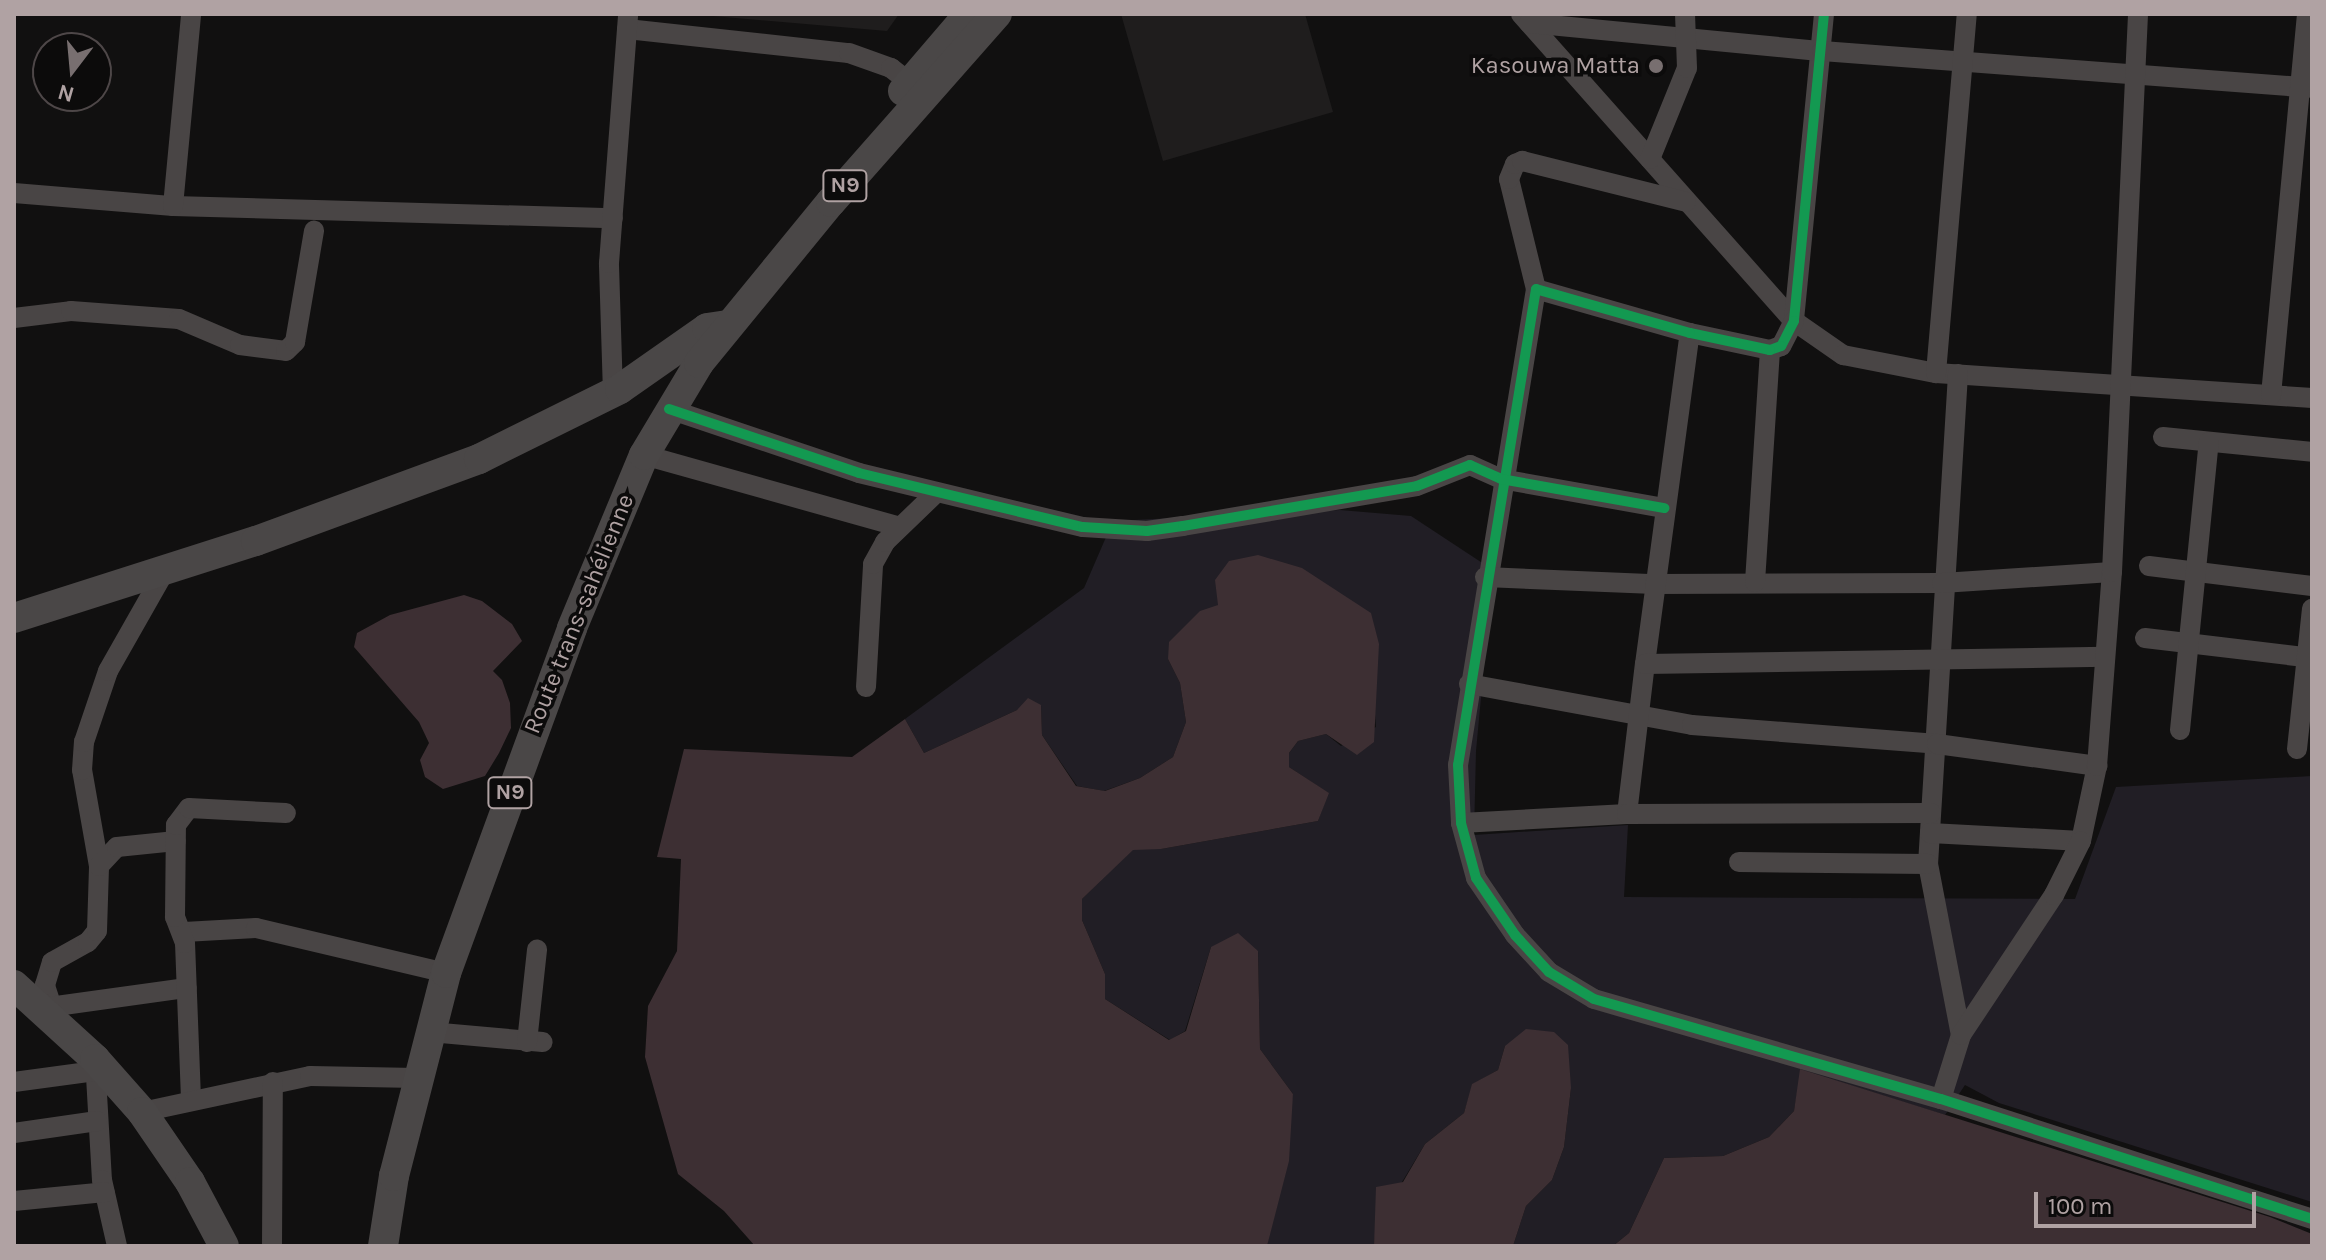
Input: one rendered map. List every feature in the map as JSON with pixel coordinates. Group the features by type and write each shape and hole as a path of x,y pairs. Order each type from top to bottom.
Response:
{"highway":[{"name":"Route trans-sahélienne","path":"383,1246 417,1078 446,973 577,613 644,455 722,325 918,89 969,14"},
{"name":"Route trans-sahélienne","path":"918,89 997,14"},
{"name":"Route trans-sahélienne","path":"14,618 166,569 479,459 613,393 722,325"},
{"path":"14,985 47,1006 95,1065 142,1112 190,1182 224,1246"}],"street":[{"path":"173,206 191,14"},
{"path":"1650,159 1682,88 1685,14"},
{"path":"1536,289 1690,333 1770,350 1781,346 1794,321 1824,14"},
{"path":"1936,373 1967,14"},
{"path":"1941,1099 1961,1035 2054,895 2081,841 2097,766 2112,572 2138,14"},
{"path":"2271,395 2306,87 2307,14"},
{"path":"1525,18 1686,39 2306,87"},
{"path":"1525,18 1794,321 1843,355 1936,373 2312,398"},
{"path":"613,393 613,218 628,21 849,53 878,62 918,89"},
{"path":"1686,202 1515,164 1509,179 1536,289 1501,479 1458,765 1466,854 1488,899 1535,958 1569,987 1594,999 1941,1099 2312,1219"},
{"path":"14,193 173,206 613,218"},
{"path":"14,318 71,311 179,319 240,345 286,351 295,342 314,231"},
{"path":"1627,814 1664,508 1690,333"},
{"path":"1755,582 1761,435 1770,350"},
{"path":"1958,374 1942,583 1937,744 1928,864 1961,1035"},
{"path":"669,409 807,458 936,493 1083,527 1147,531 1417,486 1470,465 1501,479 1664,508"},
{"path":"2163,437 2312,452"},
{"path":"2180,730 2209,442"},
{"path":"644,455 900,527"},
{"path":"866,687 873,564 900,527 936,493"},
{"path":"2149,566 2312,586"},
{"path":"166,569 108,671 84,742 82,770 99,866 97,931 52,962 45,985 47,1006 187,988"},
{"path":"1485,577 1655,584 1942,583 2112,572"},
{"path":"2297,749 2312,609"},
{"path":"2145,638 2309,658"},
{"path":"1645,664 2105,657"},
{"path":"1469,684 1738,730 1937,744 2097,766"},
{"path":"191,1099 184,932 175,917 176,825 189,808 286,813"},
{"path":"1461,823 1627,814 1930,823 2081,841"},
{"path":"99,866 117,847 176,841"},
{"path":"1739,862 1928,864"},
{"path":"184,932 256,928 446,973"},
{"path":"430,1032 535,1042 537,950"},
{"path":"14,1082 95,1065 97,1121 105,1192 117,1246"},
{"path":"142,1112 191,1099 310,1076 417,1078"},
{"path":"272,1246 273,1082"},
{"path":"14,1133 97,1121"},
{"path":"14,1201 105,1192"}],"shaded area":[{"path":"690,14 899,14 887,31"},
{"path":"1121,14 1305,14 1333,112 1163,161"},
{"path":"1340,510 1411,516 1493,570 1476,751 1474,835 1628,825 1624,897 2075,899 2116,787 2312,776 2312,1202 1999,1103 1965,1085 1945,1115 1801,1070 1794,1111 1769,1137 1723,1156 1664,1158 1629,1233 1613,1246 1513,1246 1526,1206 1552,1180 1564,1147 1571,1088 1505,1046 1498,1070 1473,1084 1464,1113 1425,1144 1376,1225 1374,1246 1267,1246 1293,1094 1260,1049 1258,951 1211,947 1185,1031 1170,1040 1105,999 1105,974 1082,920 1082,899 1133,849 1161,849 1318,821 1328,793 1289,767 1289,753 1298,741 1326,734 1341,746 1376,727 1374,702 1218,605 1168,659 1180,683 1186,722 1173,757 1140,778 1104,791 1077,786 1042,735 1041,705 1017,710 924,753 905,719 1084,588 1113,521"},
{"path":"1258,555 1302,568 1371,613 1379,644 1374,742 1357,755 1326,734 1298,741 1289,753 1289,767 1329,793 1318,821 1161,849 1133,850 1082,899 1082,920 1105,974 1105,999 1169,1040 1186,1031 1211,947 1238,933 1258,951 1260,1049 1293,1094 1289,1161 1267,1246 755,1246 724,1211 678,1174 645,1057 648,1006 677,951 681,859 657,857 684,749 852,757 905,719 924,753 1017,710 1028,698 1041,705 1042,735 1076,786 1105,791 1140,778 1173,757 1186,722 1180,683 1168,659 1169,642 1200,611 1218,605 1215,580 1229,561"},
{"path":"464,595 482,601 512,624 522,641 493,671 502,680 510,703 511,728 499,753 485,776 443,789 425,777 420,760 429,743 419,722 354,647 357,633 390,615"},
{"path":"1526,1029 1554,1032 1568,1045 1571,1088 1564,1147 1552,1180 1526,1206 1513,1246 1374,1246 1376,1187 1403,1182 1425,1144 1464,1113 1472,1084 1498,1070 1505,1046"},
{"path":"1800,1069 2270,1217 2312,1234 2312,1246 1613,1246 1629,1233 1664,1158 1723,1156 1769,1137 1794,1111"}],"cycle path":[{"path":"1824,14 1794,321 1781,346 1770,350 1690,333 1536,289 1458,765 1461,823 1476,878 1515,935 1549,972 1594,999 1941,1099 2312,1219"},
{"path":"669,409 859,473 1083,527 1147,531 1183,526 1417,486 1470,465 1501,479 1664,508"}],"place":[{"name":"Kasouwa Matta","path":"1656,66"}]}
